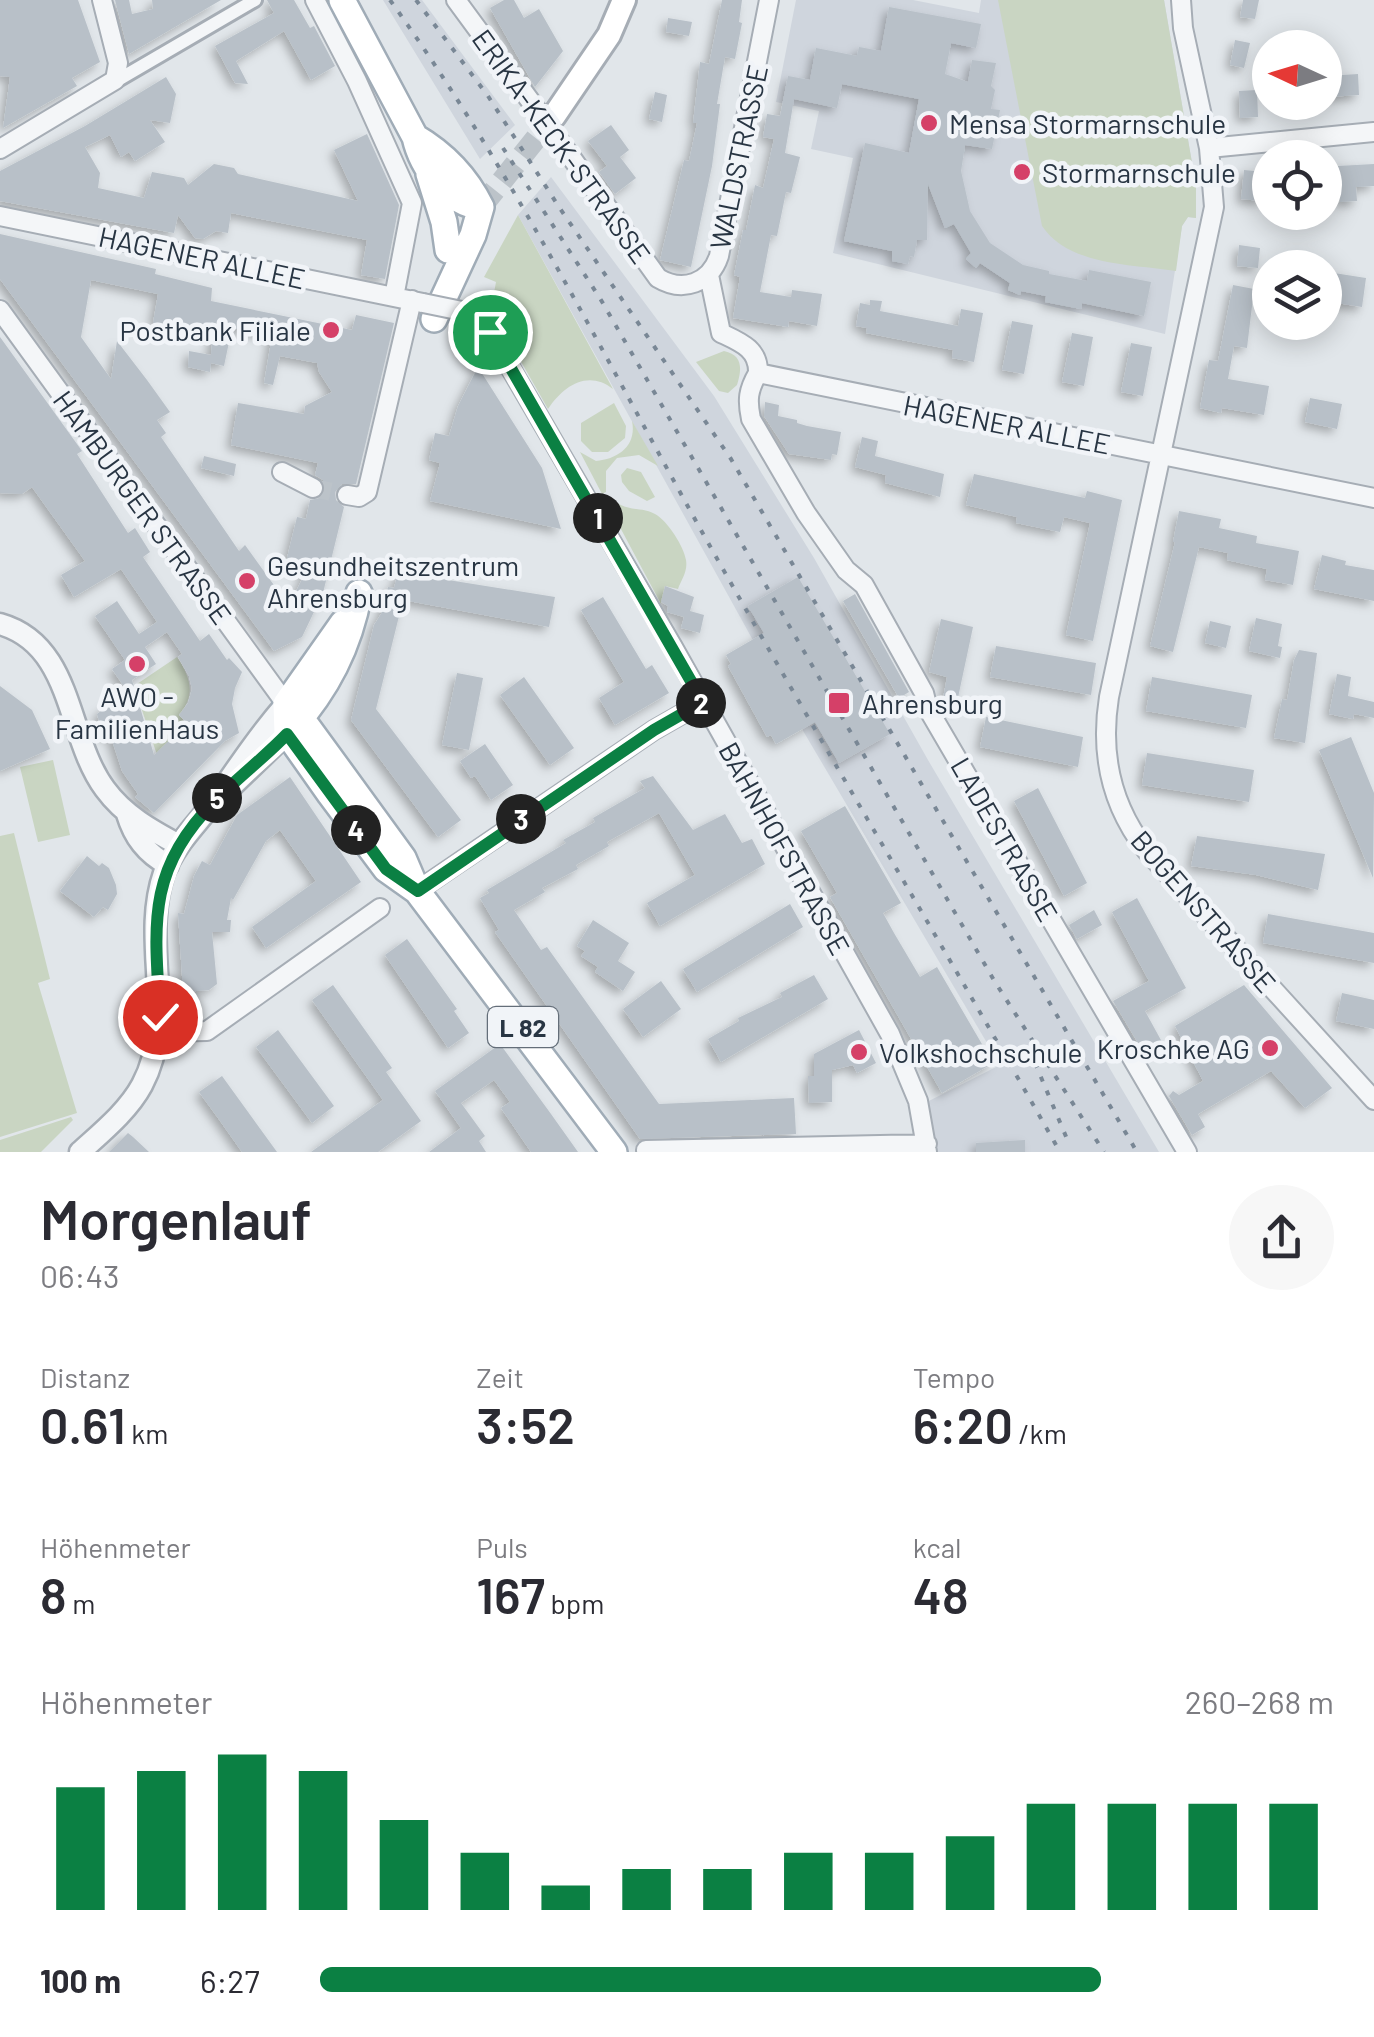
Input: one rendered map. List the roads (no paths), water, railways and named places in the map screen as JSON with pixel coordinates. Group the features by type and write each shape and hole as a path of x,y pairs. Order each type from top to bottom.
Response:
{"main road":[{"path":"342,0 428,169 456,199 481,207"},
{"path":"544,111 608,35 624,0"},
{"path":"415,137 460,174 481,207 473,235 434,319 448,250 464,220 481,207"},
{"path":"428,169 448,250"},
{"name":"HAMBURGER STRASSE","path":"291,719 386,869 418,891 614,1152"}],"street":[{"path":"102,0 118,67 108,86"},
{"path":"0,149 255,0"},
{"path":"314,0 357,82 412,203 409,300 366,492 359,497 347,495"},
{"name":"ERIKA-KECK-STRASSE","path":"456,0 544,111 566,150 650,268 674,285"},
{"name":"WALDSTRASSE","path":"674,285 691,285 709,275 719,256 769,0"},
{"name":"BOGENSTRASSE","path":"1181,0 1183,28 1196,74 1215,188 1210,234 1108,708 1106,754 1113,789 1126,821 1146,850 1374,1100"},
{"path":"1209,148 1374,132"},
{"name":"HAGENER ALLEE","path":"0,216 462,311"},
{"path":"709,275 721,333 752,351 758,373"},
{"name":"HAMBURGER STRASSE","path":"0,310 291,719"},
{"name":"BAHNHOFSTRASSE","path":"462,311 480,320 490,332 896,1046 918,1101 927,1148 646,1150"},
{"name":"HAGENER ALLEE","path":"758,373 1374,498"},
{"name":"LADESTRASSE","path":"758,373 749,388 751,418 806,513 846,570 864,585 924,693 928,709 1186,1152"},
{"path":"282,472 313,488"},
{"path":"0,624 17,629 32,640 50,664 66,692 93,770 106,791 127,812 179,845"},
{"path":"418,891 638,741 703,702"},
{"path":"215,800 262,761 291,719"},
{"path":"80,1152 124,1110 142,1086 159,1032 156,929 161,886 168,865 243,757 291,719"},
{"path":"127,812 138,840 168,865"},
{"path":"159,1032 207,1031 380,908"}],"tunnel":[{"path":"481,207 554,116"},
{"path":"313,488 347,495"}],"railway":[{"path":"390,0 436,66 520,203 715,555 1060,1152"},
{"path":"416,0 488,96 731,459 1137,1152"},
{"path":"503,148 601,300 995,982 1104,1152"},
{"path":"1035,1063 1070,1146"}],"place":[{"name":"Mensa Stormarnschule","path":"929,123"},
{"name":"Stormarnschule","path":"1022,172"},
{"name":"Postbank Filiale","path":"331,330"},
{"name":"Gesundheitszentrum Ahrensburg","path":"247,581"},
{"name":"AWO - FamilienHaus","path":"137,664"},
{"name":"Ahrensburg","path":"839,703"},
{"name":"Kroschke AG","path":"1270,1048"},
{"name":"Volkshochschule","path":"859,1052"}]}
